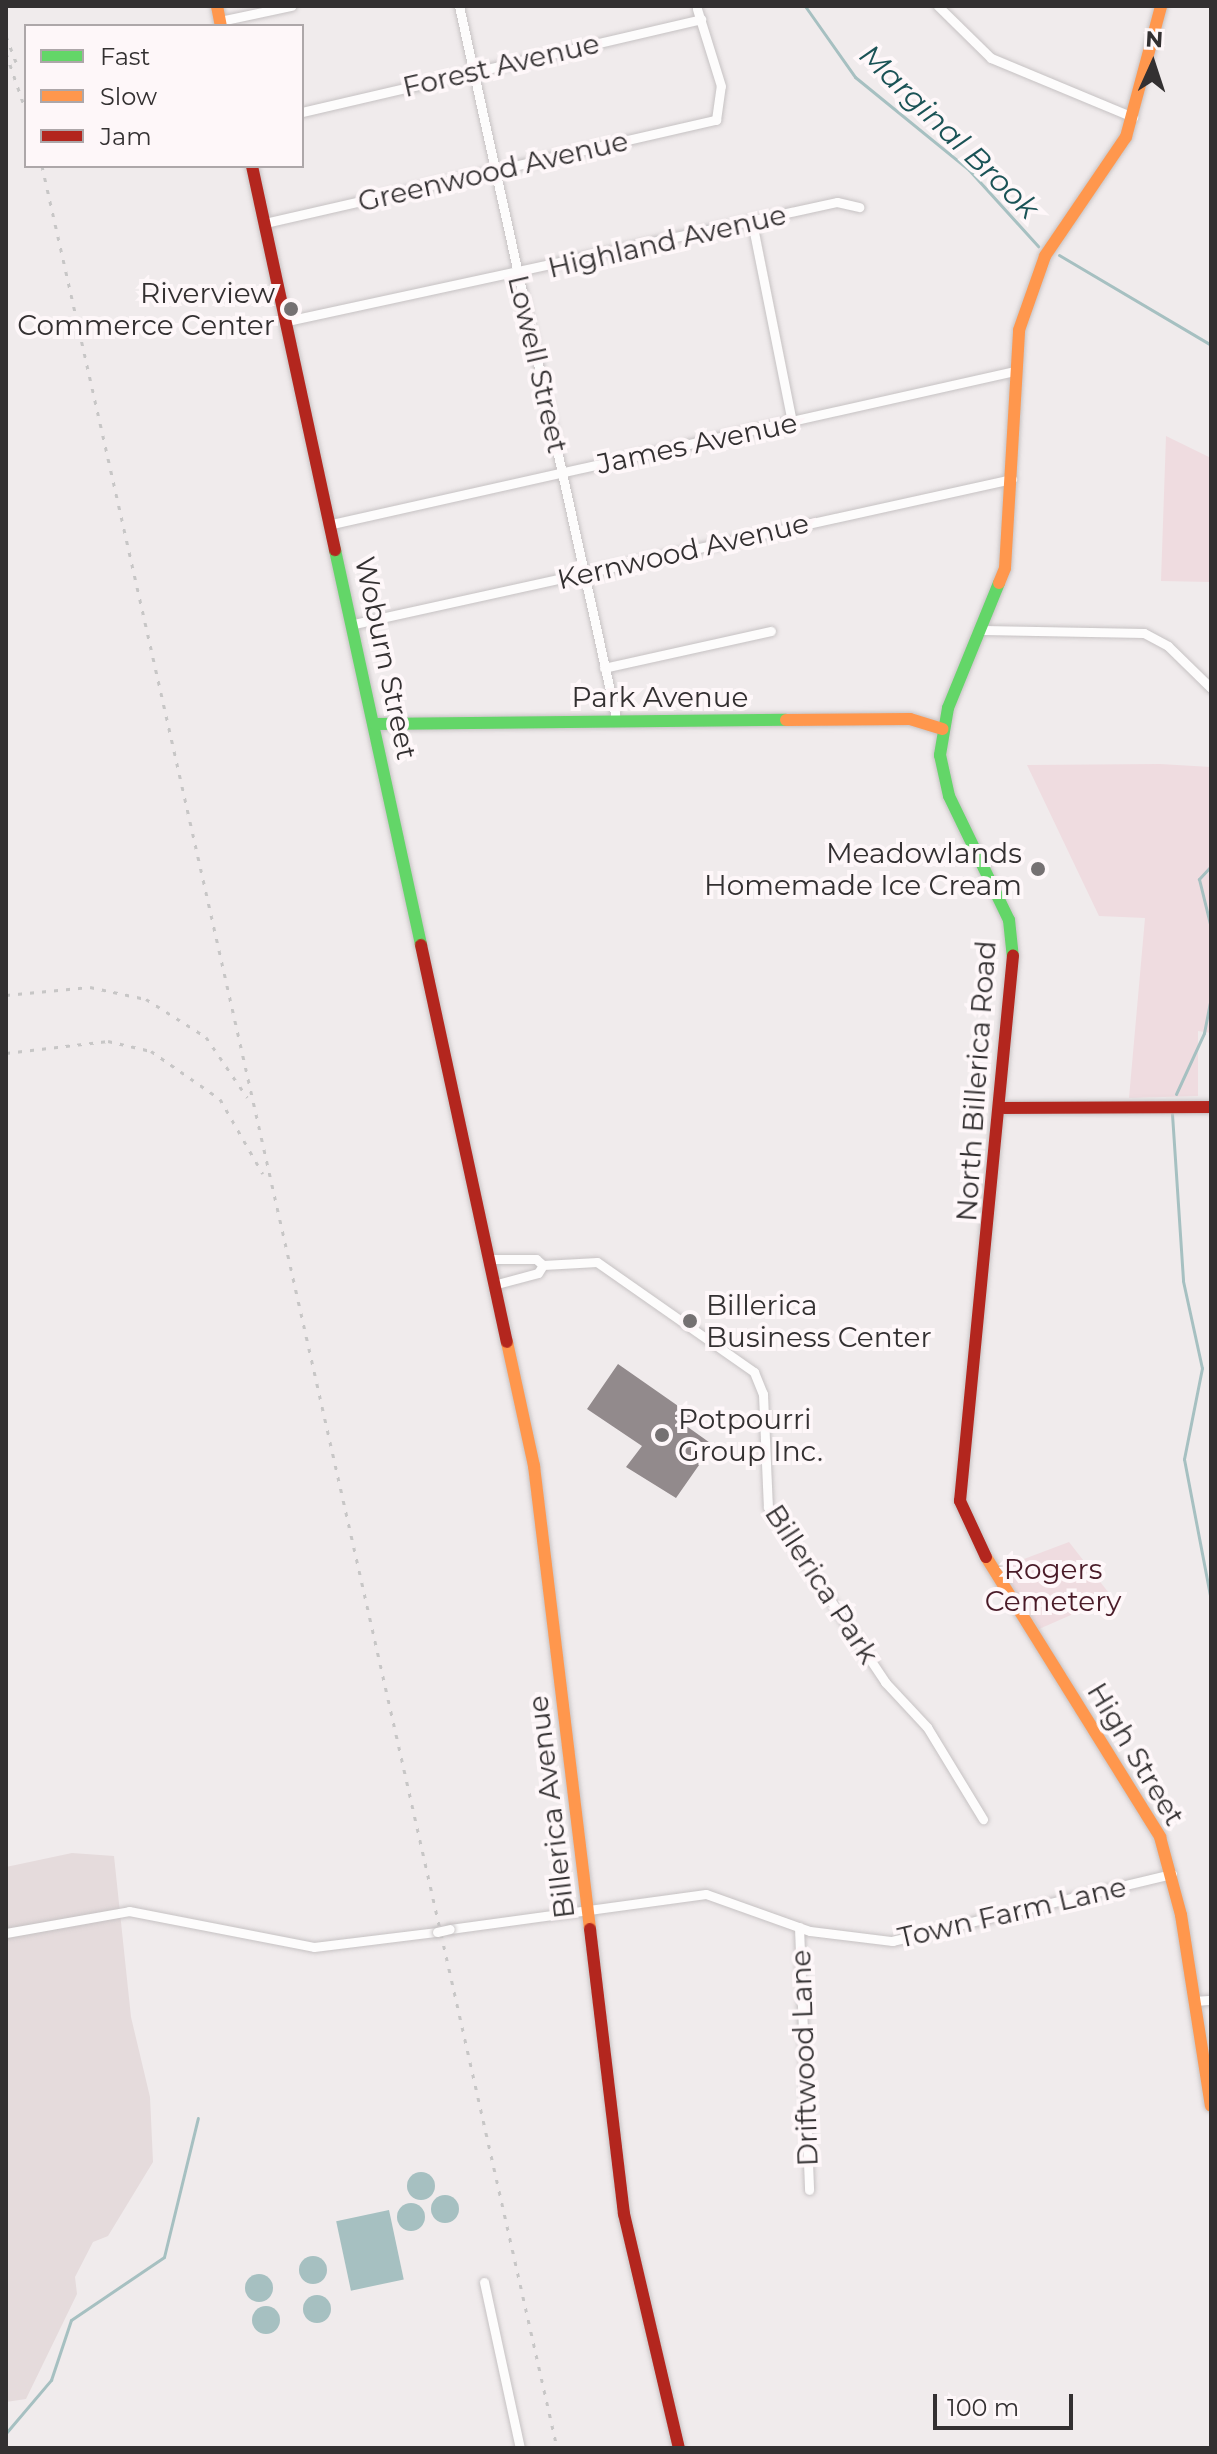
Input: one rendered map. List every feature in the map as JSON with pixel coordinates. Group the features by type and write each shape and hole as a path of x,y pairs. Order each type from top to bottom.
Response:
{"main road":[{"path":"217,6 220,24"},
{"name":"North Billerica Road","path":"960,1501 1004,1108 1012,939 1001,896 949,796 942,729 1005,568 1019,330 1039,269 1064,224 1109,168 1133,117 1161,6"},
{"name":"Woburn Street","path":"252,168 472,1160"},
{"name":"Park Avenue","path":"375,724 910,719 942,729"},
{"path":"1004,1108 1211,1107"},
{"name":"Billerica Avenue","path":"472,1160 534,1466 624,2214 679,2448"},
{"name":"High Street","path":"960,1501 978,1547 1149,1815 1172,1874 1211,2106"}],"street":[{"path":"220,24 291,6"},
{"name":"Lowell Street","path":"459,6 617,722"},
{"path":"938,6 991,58 1133,117"},
{"name":"Forest Avenue","path":"304,112 699,14 721,86 720,116"},
{"name":"Greenwood Avenue","path":"265,223 720,116"},
{"name":"Highland Avenue","path":"287,321 517,274 837,202 859,207"},
{"path":"752,222 792,423"},
{"name":"James Avenue","path":"332,524 1015,371"},
{"name":"Kernwood Avenue","path":"354,624 1012,479"},
{"path":"983,630 1144,633 1168,646 1211,688"},
{"path":"604,668 771,631"},
{"name":"Billerica Park","path":"497,1284 538,1273 543,1265 575,1258 606,1266 754,1372 763,1394 768,1507 885,1682 927,1727 983,1819"},
{"name":"Billerica Park","path":"492,1259 536,1259 543,1265"},
{"name":"Town Farm Lane","path":"6,1933 129,1911 314,1947 437,1932 587,1906 706,1894 838,1938 892,1941 1172,1874"},
{"name":"Driftwood Lane","path":"799,1927 809,2190"},
{"path":"1195,2001 1211,2000"},
{"path":"484,2282 520,2448"}],"shaded area":[{"path":"72,1853 114,1856 131,2017 150,2097 153,2162 108,2236 93,2242 75,2277 77,2294 26,2399 6,2402 6,1867"}],"green space":[{"path":"1166,436 1211,458 1211,582 1161,581"},
{"path":"1160,764 1211,767 1211,1033 1198,1031 1198,1096 1129,1098 1145,918 1099,916 1027,765"},
{"name":"Rogers Cemetery","path":"1069,1542 1112,1597 1039,1629 1000,1568"}],"water":[{"path":"421,2172 431,2176 435,2186 431,2196 421,2200 411,2196 407,2186 411,2176"},
{"path":"445,2195 455,2199 459,2209 455,2219 445,2223 435,2219 431,2209 435,2199"},
{"path":"411,2203 421,2207 425,2217 421,2227 411,2231 401,2227 397,2217 401,2207"},
{"path":"389,2210 404,2279 351,2291 336,2221"},
{"path":"313,2256 323,2260 327,2270 323,2280 313,2284 303,2280 299,2270 303,2260"},
{"path":"259,2274 269,2278 273,2288 269,2298 259,2302 249,2298 245,2288 249,2278"},
{"path":"317,2295 327,2299 331,2309 327,2319 317,2323 307,2319 303,2309 307,2299"},
{"path":"266,2306 276,2310 280,2320 276,2330 266,2334 256,2330 252,2320 256,2310"}],"building":[{"name":"Potpourri Group Inc.","path":"618,1364 691,1415 685,1425 713,1445 676,1498 626,1467 642,1446 587,1409"}],"waterway":[{"name":"Marginal Brook","path":"805,6 855,77 969,170 1038,246"},
{"name":"Marginal Brook","path":"1059,255 1211,345"},
{"path":"1211,866 1199,879 1211,928"},
{"path":"1176,1094 1204,1033 1211,998"},
{"path":"1172,1114 1183,1281 1202,1368 1184,1459 1211,1600"},
{"path":"6,2433 51,2380 71,2320 164,2257 198,2118"}],"railway":[{"path":"6,36 16,62"},
{"path":"6,53 24,105"},
{"path":"42,168 557,2448"},
{"path":"6,995 90,987 146,999 206,1037 247,1097"},
{"path":"6,1053 108,1041 151,1051 220,1099 263,1174"}],"traffic: fast":[{"path":"335,550 421,945"},
{"path":"999,583 948,708 940,755 949,796 1009,920 1013,956"},
{"path":"375,724 786,720"}],"traffic: slow":[{"path":"217,6 221,24"},
{"path":"999,583 1005,568 1019,330 1045,256 1126,137 1161,6"},
{"path":"786,720 910,719 942,729"},
{"path":"507,1342 534,1466 590,1929"},
{"path":"986,1557 1160,1837 1181,1915 1211,2106"}],"traffic: jam":[{"path":"252,168 335,550"},
{"path":"421,945 507,1342"},
{"path":"986,1557 960,1501 1013,956"},
{"path":"1004,1108 1211,1107"},
{"path":"590,1929 624,2214 679,2448"}],"place":[{"name":"Riverview Commerce Center","path":"291,309"},
{"name":"Meadowlands Homemade Ice Cream","path":"1038,869"},
{"name":"Billerica Business Center","path":"690,1321"},
{"name":"Potpourri Group Inc.","path":"662,1435"}]}
